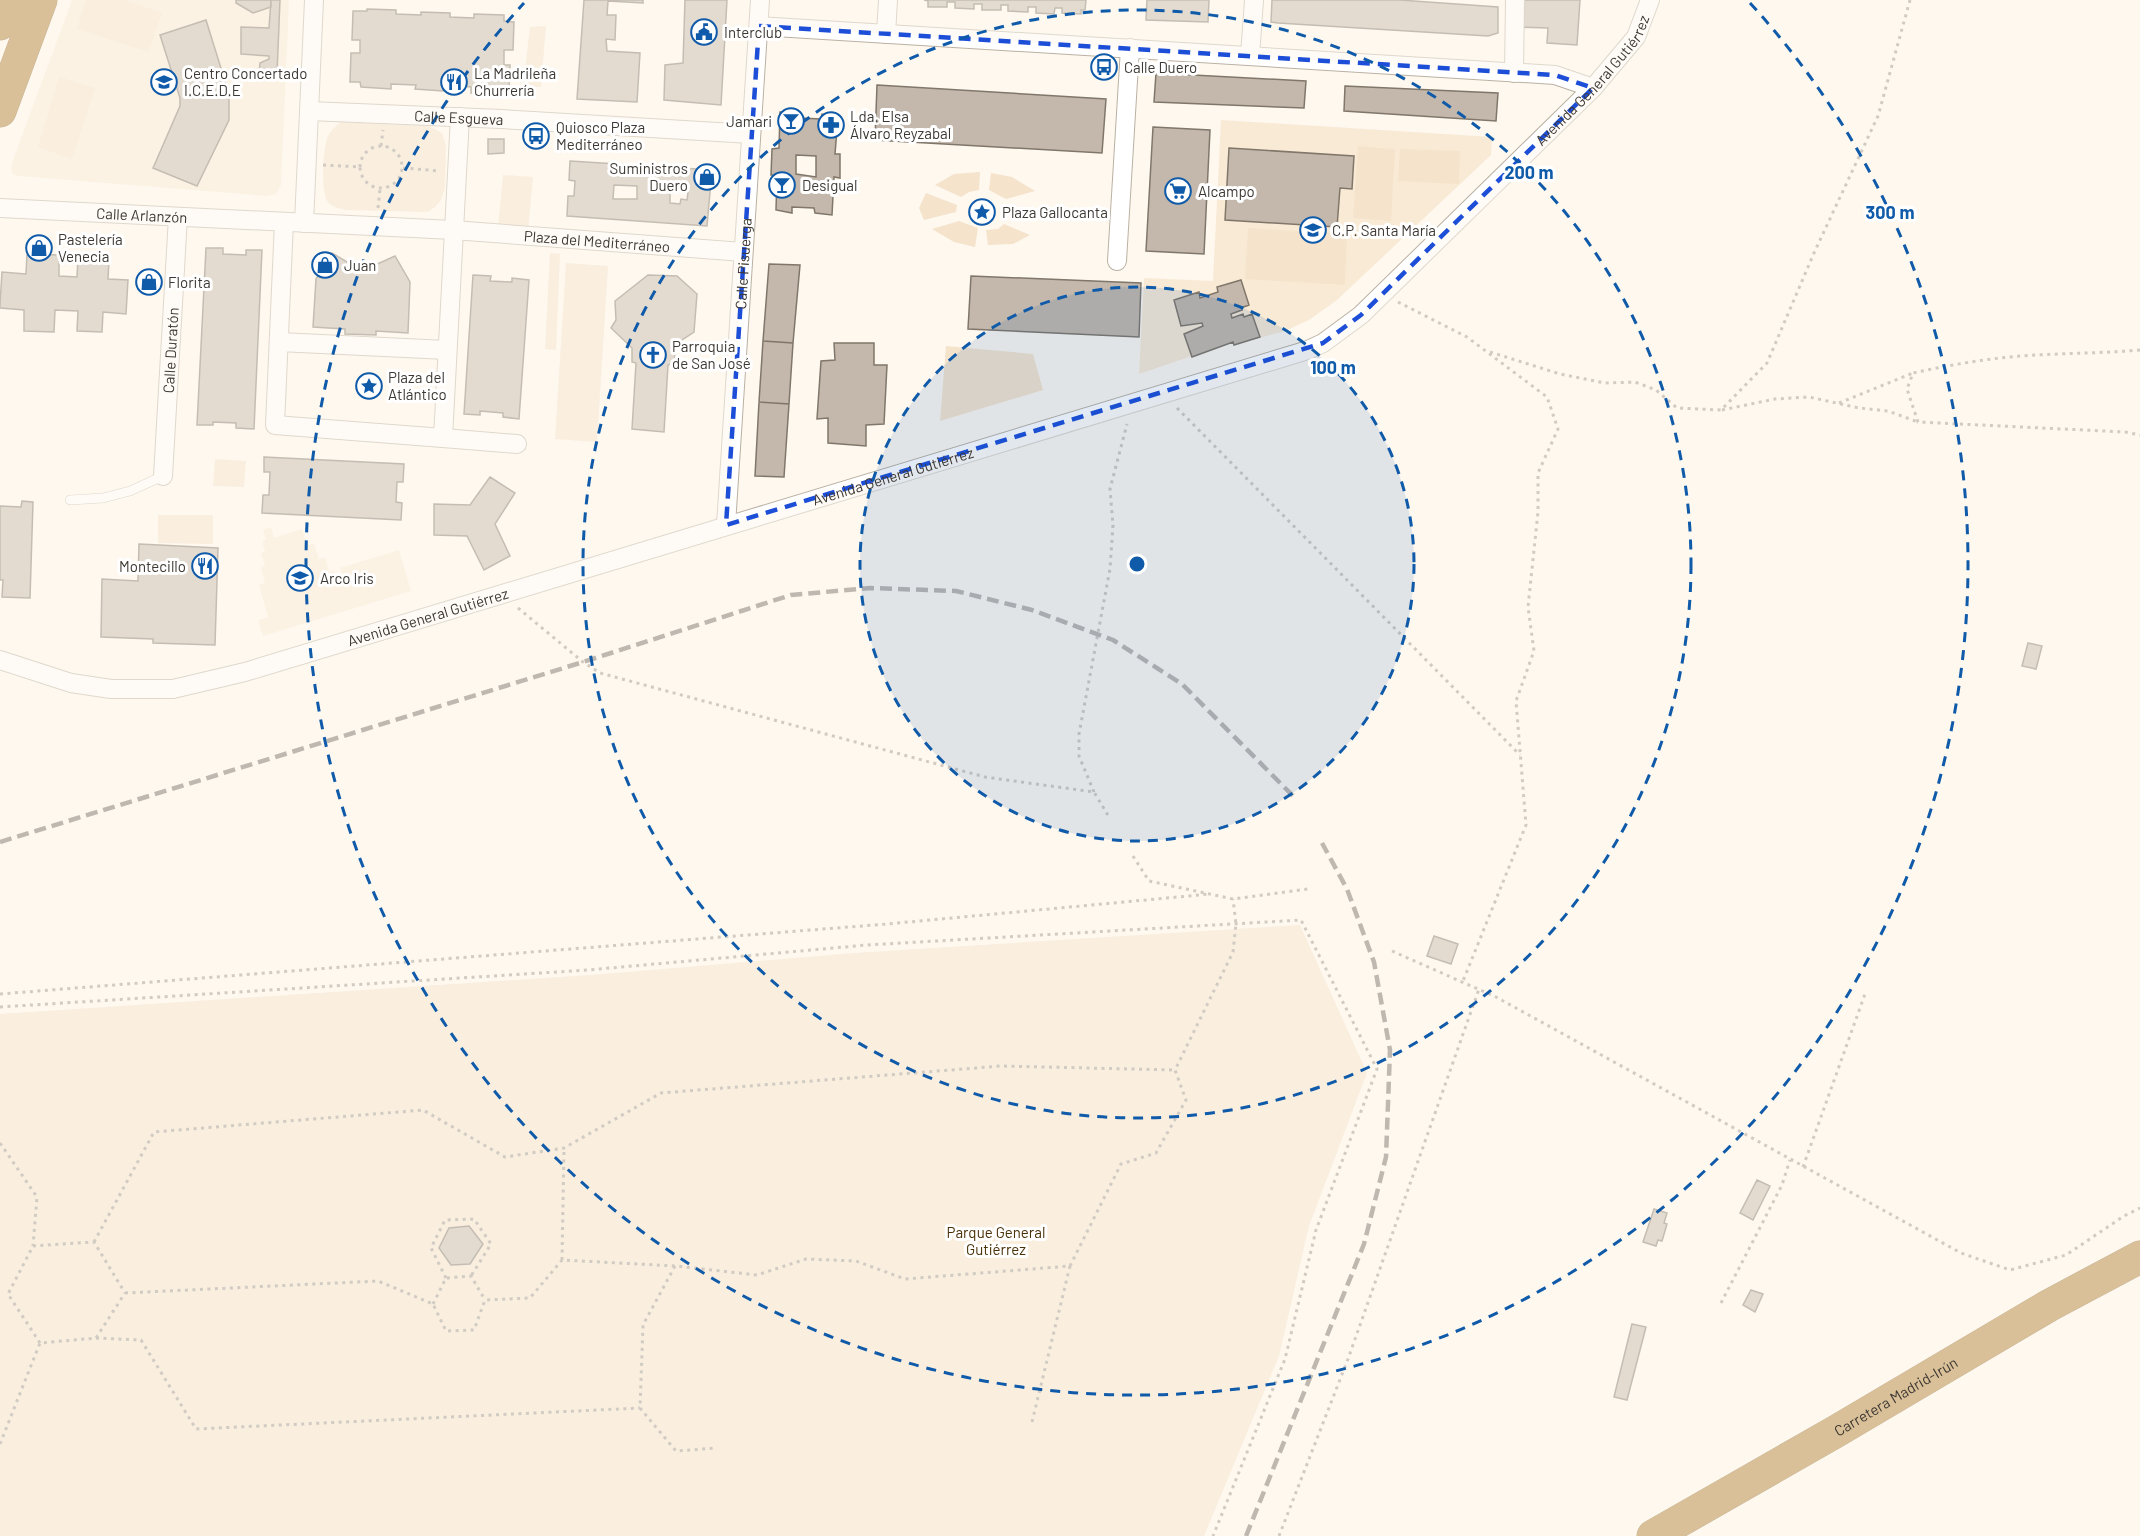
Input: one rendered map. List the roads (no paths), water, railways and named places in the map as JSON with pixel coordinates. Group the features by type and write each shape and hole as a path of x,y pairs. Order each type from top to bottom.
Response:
{"highway":[{"path":"0,24 9,0"},
{"path":"0,111 42,0"},
{"path":"2050,1305 2140,1243"},
{"name":"Carretera Madrid-Irún","path":"1653,1536 2050,1305 2140,1257"},
{"path":"2050,1305 2140,1271"}],"street":[{"path":"304,223 314,0"},
{"name":"Calle Pisuerga","path":"726,525 760,0"},
{"path":"886,34 888,0"},
{"path":"1250,56 1254,0"},
{"path":"1514,73 1515,0"},
{"name":"Avenida General Gutiérrez","path":"0,660 71,683 111,689 173,689 245,672 1308,350 1323,343 1352,322 1383,294 1593,88 1636,37 1650,0"},
{"path":"759,26 1555,75 1593,88"},
{"path":"1117,261 1130,48"},
{"name":"Calle Esgueva","path":"309,111 460,117 751,134"},
{"path":"443,438 460,117"},
{"name":"Calle Arlanzón","path":"0,208 284,222"},
{"name":"Calle Duratón","path":"163,476 178,217"},
{"path":"284,222 275,425 517,444"},
{"name":"Plaza del Mediterráneo","path":"284,222 453,230 743,252"},
{"path":"279,342 447,350"}],"lane":[{"path":"70,500 103,498 130,491 163,476"}],"railway":[{"path":"0,842 583,662 791,595 870,588 956,591 1032,610 1113,640 1182,684 1296,799"},
{"path":"1246,1536 1364,1244 1386,1157 1390,1050 1374,962 1347,889 1322,843"}],"place":[{"name":"Interclub","path":"704,32"},
{"name":"Calle Duero","path":"1104,67"},
{"name":"Centro Concertado I.C.E.D.E","path":"164,82"},
{"name":"La Madrileña Churrería","path":"454,82"},
{"name":"Jamari","path":"791,121"},
{"name":"Lda. Elsa Álvaro Reyzabal","path":"831,125"},
{"name":"Quiosco Plaza Mediterráneo","path":"536,136"},
{"name":"Suministros Duero","path":"707,177"},
{"name":"Desigual","path":"782,185"},
{"name":"Alcampo","path":"1178,191"},
{"name":"Plaza Gallocanta","path":"982,212"},
{"name":"C.P. Santa María","path":"1313,230"},
{"name":"Pastelería Venecia","path":"39,248"},
{"name":"Juan","path":"325,265"},
{"name":"Florita","path":"149,282"},
{"name":"Parroquia de San José","path":"653,355"},
{"name":"Plaza del Atlántico","path":"369,386"},
{"name":"Montecillo","path":"205,566"},
{"name":"Arco Iris","path":"300,578"}],"park label":[{"name":"Parque General Gutiérrez","path":"996,1240"}]}
